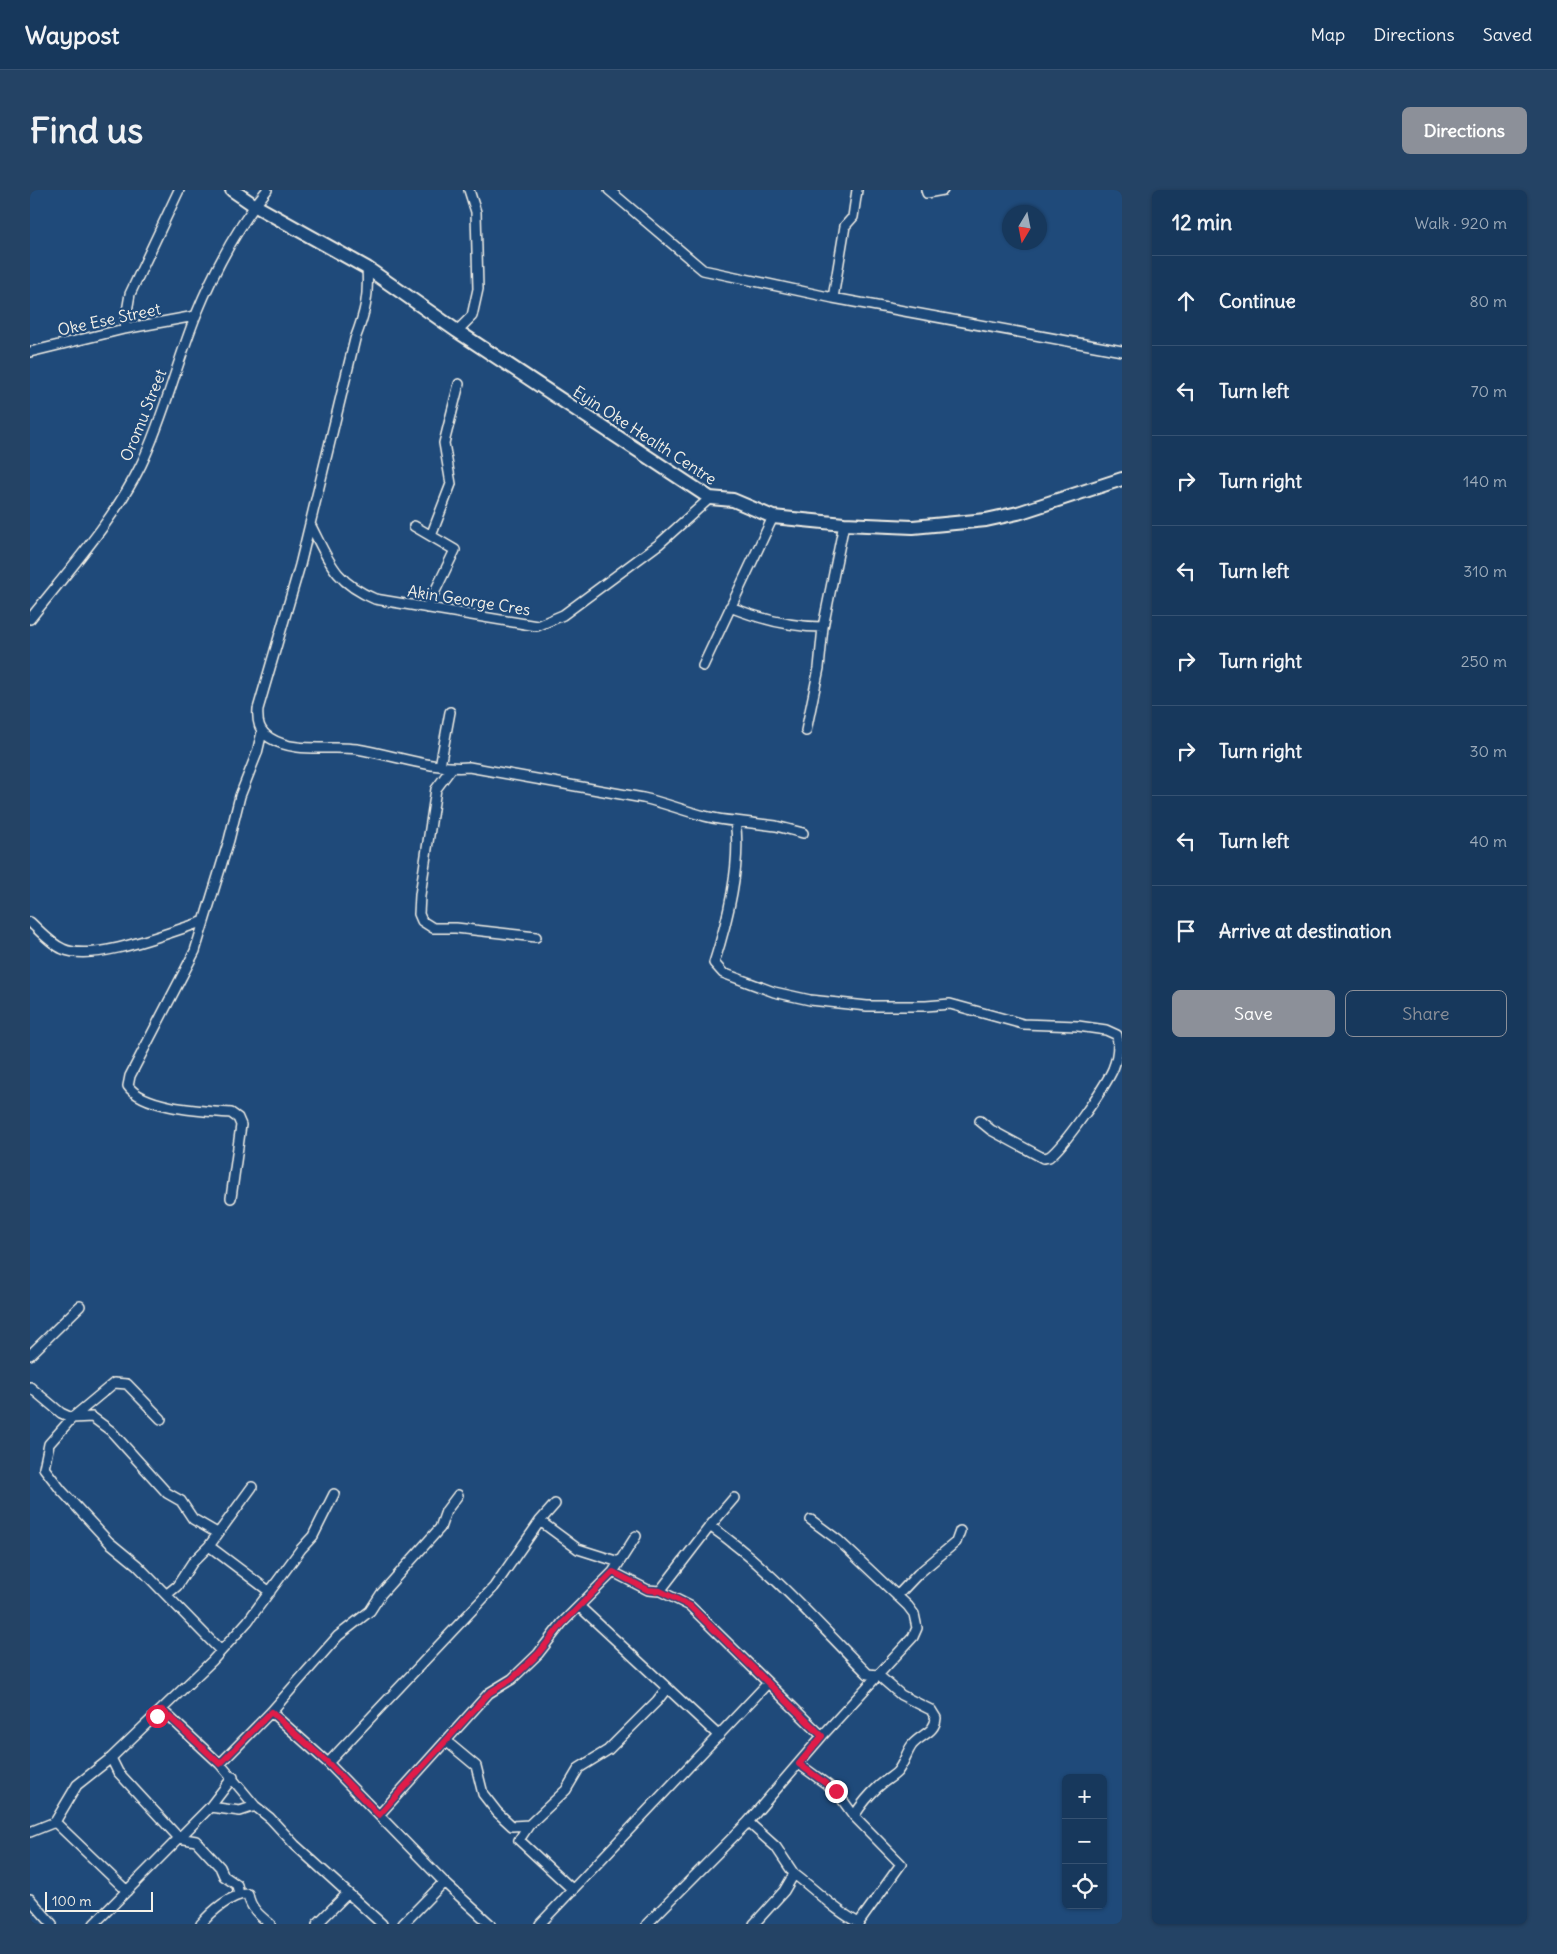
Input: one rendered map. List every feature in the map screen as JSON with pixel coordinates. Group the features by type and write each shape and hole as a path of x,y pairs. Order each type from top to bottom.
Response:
{"main road":[{"name":"Eyin Oke Health Centre","path":"232,190 254,206 367,268 457,331 710,498 733,500 774,517 914,528 986,520 1018,513 1122,479"}],"street":[{"path":"124,328 130,294 179,190"},
{"name":"Oromu Street","path":"30,619 100,530 140,467 173,385 196,316 225,253 254,206 267,190"},
{"path":"457,331 472,316 478,289 476,212 469,190"},
{"path":"609,190 703,270 834,298 1122,350"},
{"path":"834,298 845,226 852,217 857,190"},
{"path":"926,190 927,194 943,190"},
{"path":"367,268 369,289 367,308 355,339 292,593 258,709 257,721 262,732 272,739 301,746 356,749 451,769 470,767 643,798 664,803 700,816 776,826 803,834"},
{"name":"Oke Ese Street","path":"30,352 124,328 196,316"},
{"path":"431,536 452,484 444,442 459,384"},
{"name":"Akin George Cres","path":"310,524 331,565 341,579 355,591 375,599 529,626 551,621 563,615 659,544 710,498"},
{"path":"704,666 774,517"},
{"path":"806,731 819,668 823,627 844,524"},
{"path":"414,526 455,550 428,608"},
{"path":"730,608 776,623 805,627 823,627"},
{"path":"440,766 450,712"},
{"path":"231,1198 241,1125 238,1118 231,1113 162,1104 133,1094 128,1086 130,1076 195,951 202,922 262,732"},
{"path":"451,769 436,789 418,914 422,921 433,928 456,928 536,937"},
{"path":"735,821 737,839 730,910 714,963 723,973 774,992 810,1000 867,1006 950,1004 1023,1024 1078,1026 1106,1030 1116,1035 1117,1053 1113,1068 1052,1156 1043,1158 991,1130 980,1121"},
{"path":"30,922 62,949 84,953 115,948 202,922"},
{"path":"30,1356 80,1306"},
{"path":"161,1419 126,1384 117,1382 72,1418 49,1444 44,1468 109,1542 137,1565 221,1651"},
{"path":"30,1387 61,1413 72,1418 92,1417 110,1431 149,1476 167,1493 181,1502 193,1519 217,1532"},
{"path":"166,1596 177,1586 192,1564 209,1546 217,1532 252,1487"},
{"path":"30,1832 55,1822 77,1785 111,1758 162,1710 248,1622 302,1548 313,1536 334,1494"},
{"path":"220,1764 271,1712 338,1636 370,1611 382,1594 440,1528 446,1512 458,1495"},
{"path":"660,1591 734,1498"},
{"path":"328,1763 494,1588 540,1521 555,1504"},
{"path":"647,1924 748,1822 822,1736 913,1637 917,1628 914,1614 838,1540 812,1520"},
{"path":"540,1521 578,1549 619,1562"},
{"path":"710,1526 734,1542 783,1588 868,1674 878,1675 901,1695 931,1710 936,1718 936,1724 929,1732 911,1746 904,1763 896,1773 866,1798 854,1816"},
{"path":"896,1596 918,1574 956,1542 960,1531"},
{"path":"379,1815 489,1693 512,1679 538,1654 562,1624 613,1572 636,1536"},
{"path":"209,1546 270,1592"},
{"path":"613,1572 648,1590 660,1591 690,1606 822,1736"},
{"path":"580,1607 719,1736"},
{"path":"540,1924 768,1683"},
{"path":"573,1890 520,1840 529,1825 566,1790 579,1768 608,1750 657,1702 667,1688"},
{"path":"162,1710 233,1777 255,1806 340,1885 347,1894 382,1924"},
{"path":"271,1712 328,1763 444,1882 490,1924"},
{"path":"446,1741 476,1766 483,1794 497,1812 512,1826 529,1825"},
{"path":"111,1758 118,1772 179,1838 196,1841 220,1867 224,1876 238,1885 238,1895"},
{"path":"748,1822 776,1847 794,1874 846,1916 859,1924 901,1864 854,1816 836,1791 799,1764"},
{"path":"94,1924 210,1807 233,1777"},
{"path":"210,1807 240,1811 255,1806"},
{"path":"55,1822 127,1891"},
{"path":"754,1924 784,1891 794,1874"},
{"path":"403,1924 444,1882"},
{"path":"201,1924 209,1915 238,1895 248,1894 249,1901 257,1914 270,1924"},
{"path":"317,1924 347,1894"},
{"path":"30,1899 52,1924"}],"route":[{"path":"157,1716 162,1710 220,1764 271,1712 328,1763 379,1815 489,1693 512,1679 538,1654 562,1624 613,1572 648,1590 660,1591 690,1606 749,1662 822,1736 799,1764 821,1778 836,1791"}]}
